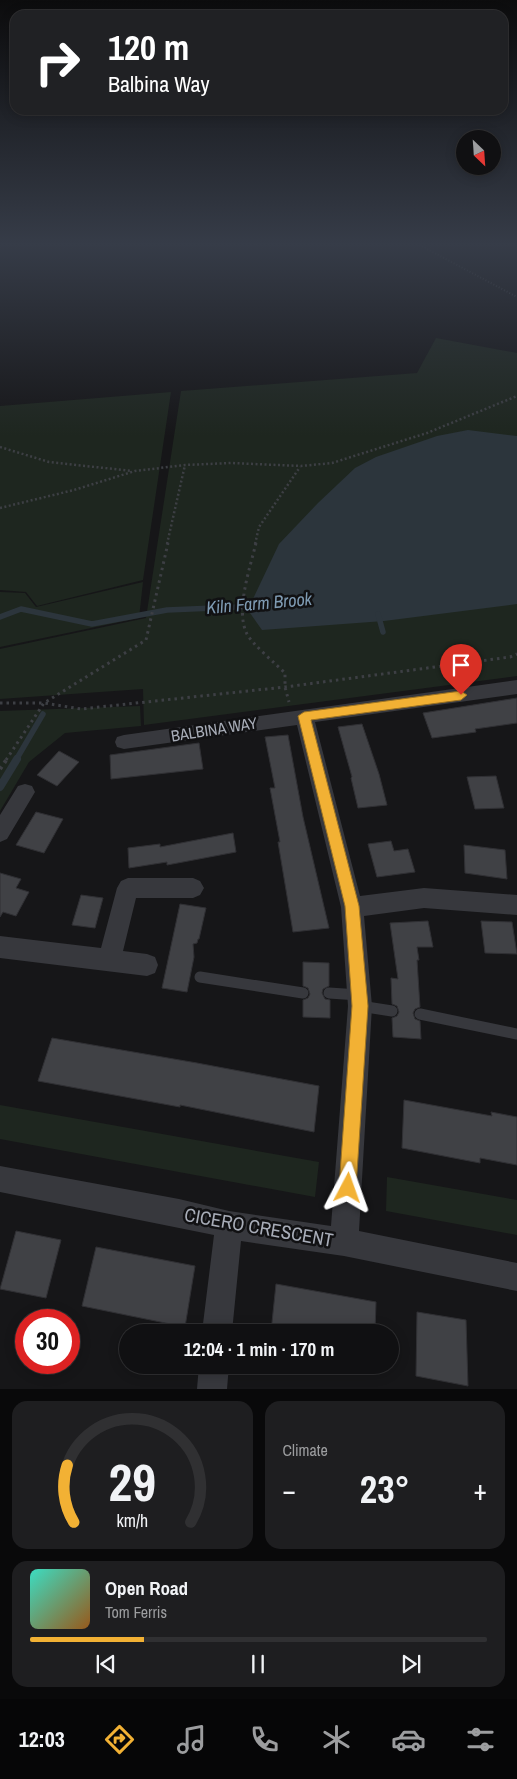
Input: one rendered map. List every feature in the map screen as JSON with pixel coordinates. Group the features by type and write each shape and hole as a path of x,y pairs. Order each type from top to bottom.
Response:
{"street":[{"name":"BALBINA WAY","path":"124,742 517,687"},
{"path":"304,716 352,906 359,1000 344,1242"},
{"path":"0,833 25,792"},
{"path":"109,960 128,888 193,888"},
{"path":"352,906 424,898 517,904"},
{"path":"0,947 147,965"},
{"name":"CICERO CRESCENT","path":"0,1179 179,1213 229,1225 344,1242 517,1277"},
{"path":"218,1324 229,1225"},
{"path":"212,1389 213,1374"}],"lane":[{"path":"200,977 303,993"},
{"path":"329,993 359,1000 392,1011"},
{"path":"420,1014 517,1034"}],"path":[{"path":"0,508 74,490 135,471 185,465 231,463 301,466 332,463 428,434 517,396"},
{"path":"0,447 49,462 135,471"},
{"path":"0,769 44,703 146,640 185,465"},
{"path":"285,679 285,673 247,635 242,616 244,597 259,527 301,466"},
{"path":"0,703 44,703 81,709 294,686 510,657 517,654"}],"shaded area":[{"path":"436,338 517,353 517,676 144,725 143,689 0,699 0,649 146,618 181,391 417,373"},
{"path":"171,392 143,580 37,606 26,592 0,590 0,406"},
{"path":"143,582 139,618 0,647 0,592 25,593 36,607"},
{"path":"140,706 141,726 65,733 29,762 0,811 0,711"},
{"path":"0,1105 319,1162 315,1197 0,1139"},
{"path":"387,1177 517,1200 517,1235 386,1211"}],"water":[{"path":"468,430 517,436 517,604 384,621 262,630 250,613 252,601 279,544 318,503 355,468 376,457 437,436"}],"building":[{"path":"517,698 517,723 475,729 476,732 432,738 423,713"},
{"path":"362,724 387,805 358,808 352,777 338,727"},
{"path":"288,735 303,817 329,928 293,932 270,788 275,788 265,737"},
{"path":"199,743 203,769 111,779 110,755"},
{"path":"59,751 79,762 57,786 37,775"},
{"path":"496,776 504,808 475,809 467,777"},
{"path":"36,812 63,819 44,853 16,845"},
{"path":"233,833 236,852 167,865 167,862 129,868 128,848 160,844 160,847"},
{"path":"391,841 394,851 408,849 415,872 377,877 368,844"},
{"path":"464,845 505,850 507,879 465,873"},
{"path":"0,873 21,879 16,888 29,892 16,916 3,912 0,917"},
{"path":"81,895 103,898 95,928 72,925"},
{"path":"180,904 206,908 199,939 197,943 193,944 194,957 187,992 162,988"},
{"path":"428,921 433,947 417,947 420,1007 415,1009 413,1013 415,1019 420,1021 421,1039 393,1037 392,1018 397,1016 399,1012 397,1006 392,1004 391,978 398,979 390,923"},
{"path":"481,921 512,922 517,954 485,953"},
{"path":"303,962 329,963 329,986 323,989 322,993 325,999 330,1000 330,1018 303,1017 303,1000 308,998 310,994 308,988 303,986"},
{"path":"52,1038 319,1086 314,1132 180,1105 180,1107 38,1081"},
{"path":"404,1100 492,1116 491,1112 517,1117 517,1165 480,1158 480,1163 402,1148"},
{"path":"16,1231 61,1240 46,1298 0,1289"},
{"path":"96,1247 195,1266 185,1324 170,1324 82,1306"},
{"path":"276,1284 376,1302 375,1324 272,1324"},
{"path":"417,1312 466,1320 468,1386 416,1376"}],"waterway":[{"name":"Kiln Farm Brook","path":"0,617 21,609 92,624 167,610 259,606"},
{"path":"378,614 383,632"},
{"path":"16,760 43,714"},
{"path":"0,787 17,759"}],"route":[{"path":"348,1188 360,1006 352,906 304,716 461,695"}]}
